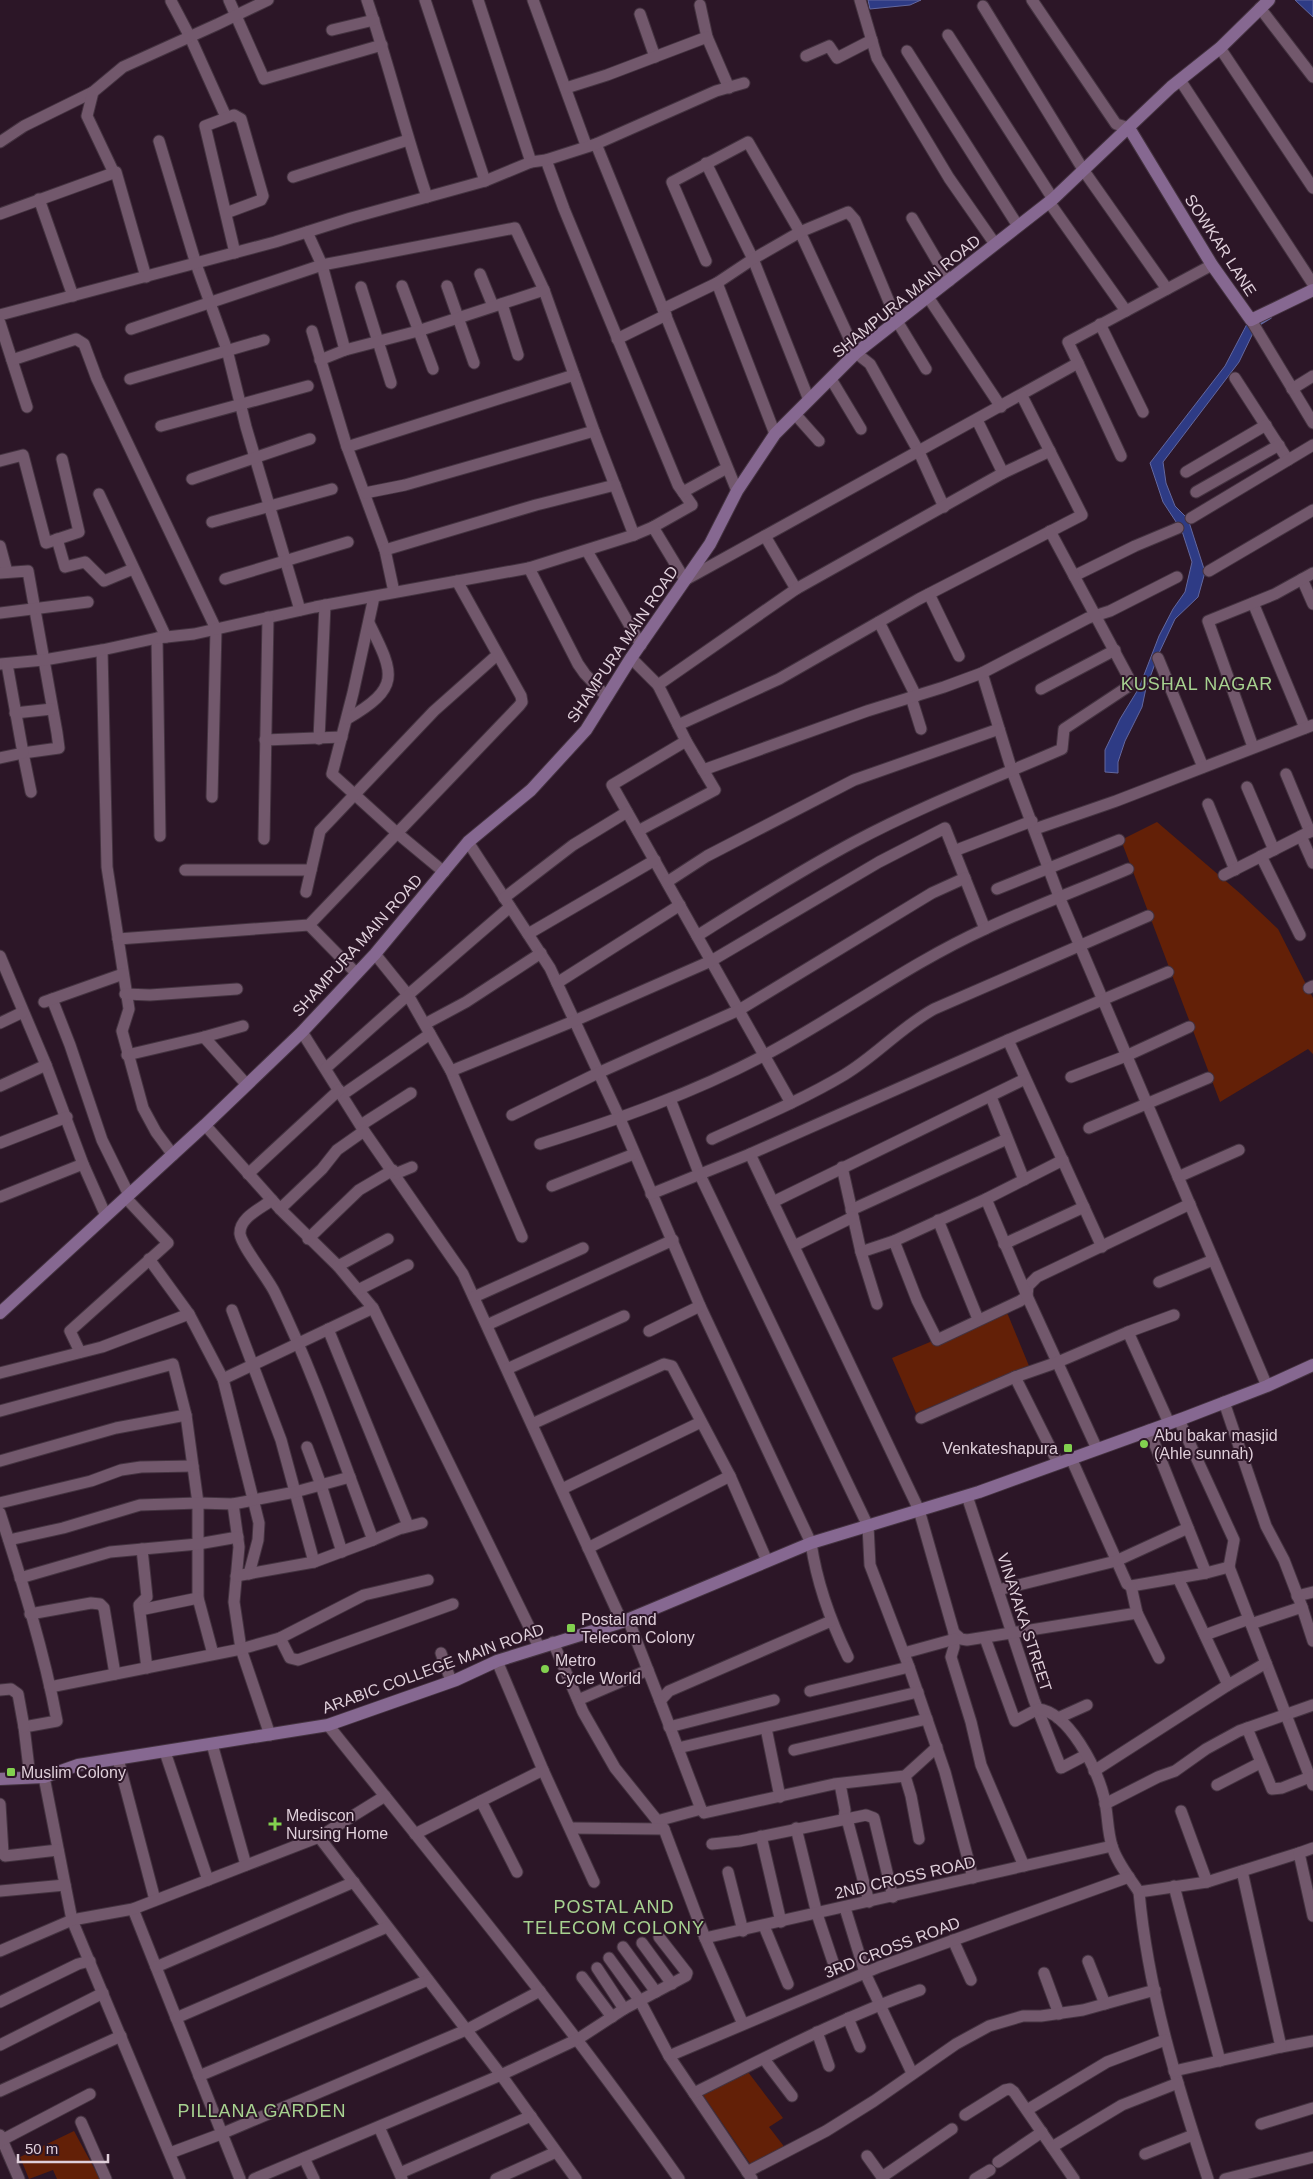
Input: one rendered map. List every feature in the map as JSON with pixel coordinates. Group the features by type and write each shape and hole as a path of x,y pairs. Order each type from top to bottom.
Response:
{"street":[{"path":"229,0 264,79 382,45"},
{"path":"0,142 24,126 93,92 123,67 268,0"},
{"path":"367,0 382,45 408,140 427,197"},
{"path":"425,0 485,181"},
{"path":"478,0 531,162"},
{"path":"860,0 877,58 949,178 995,244"},
{"path":"1032,0 1116,124 1128,128"},
{"path":"171,1 190,37 226,117"},
{"path":"534,3 566,88 665,312 737,491"},
{"path":"1265,4 1313,77"},
{"name":"SHAMPURA MAIN ROAD","path":"0,1312 205,1126 302,1032 375,954 468,842 530,790 586,730 631,658 710,544 737,491 775,434 856,353 1051,200 1180,80 1220,48 1265,4"},
{"path":"700,5 708,36 729,88"},
{"path":"983,6 1084,171 1167,289"},
{"path":"640,14 655,57"},
{"path":"332,30 374,20"},
{"path":"948,34 1051,200 1126,311"},
{"path":"566,88 708,36"},
{"path":"806,56 830,46 837,58 872,40"},
{"path":"1220,48 1313,188"},
{"path":"907,51 1018,226"},
{"path":"1180,80 1313,284"},
{"path":"0,315 146,278 485,181 531,162 546,160 591,144 716,91 744,84"},
{"path":"93,92 86,116 114,173 116,172 146,278"},
{"path":"226,213 261,200 263,196 241,119 237,115 226,117 206,126 235,253"},
{"name":"SOWKAR LANE","path":"1128,128 1212,265 1251,320 1313,290"},
{"path":"293,177 408,140"},
{"path":"160,141 196,264 227,350 240,406 300,610"},
{"path":"706,262 672,182 748,142 800,232 856,353 870,364 919,452 944,507"},
{"path":"31,792 4,664 44,660 102,650 216,629 325,605 529,568 634,535 654,527 692,505 678,485 616,339 546,160"},
{"path":"706,163 753,259 809,400"},
{"path":"0,214 114,173"},
{"path":"39,199 73,296"},
{"path":"616,339 717,283 753,259 800,232 848,212 852,215 897,321 926,369"},
{"path":"912,218 949,281"},
{"path":"131,329 322,265 515,228 544,290 594,432 634,535"},
{"path":"307,232 322,265 345,350"},
{"path":"1121,456 1068,342 1212,265"},
{"path":"480,274 497,305 518,355"},
{"path":"717,283 775,434"},
{"path":"402,286 433,369"},
{"path":"447,286 474,363"},
{"path":"361,287 392,383"},
{"path":"320,360 345,350 418,331 544,290"},
{"path":"928,297 1000,407"},
{"path":"1251,320 1313,424"},
{"path":"0,323 27,407"},
{"path":"1100,324 1143,412"},
{"path":"312,331 347,447 385,550 394,592"},
{"path":"12,360 76,339 84,344 97,379 216,629 212,796"},
{"path":"130,379 264,340"},
{"path":"654,527 685,580 1022,396 1078,363"},
{"path":"347,447 574,375"},
{"path":"1292,389 1313,376"},
{"path":"1235,378 1288,460"},
{"path":"830,379 861,429"},
{"path":"161,426 308,386"},
{"path":"678,725 779,679 929,594 1082,515 1022,396"},
{"path":"795,414 819,441"},
{"path":"978,420 1003,473"},
{"path":"1186,472 1266,425"},
{"path":"365,493 405,485 594,432"},
{"path":"192,479 310,439"},
{"path":"1196,492 1278,445"},
{"path":"1190,518 1313,445"},
{"path":"658,685 796,589 1003,473 1050,451"},
{"path":"0,461 23,455 46,543 79,532 62,458"},
{"path":"683,492 727,468"},
{"path":"385,550 526,508 615,485"},
{"path":"212,522 332,489"},
{"path":"99,494 162,638 160,836"},
{"path":"1209,571 1313,510"},
{"path":"1074,576 1135,546 1178,528"},
{"path":"698,936 762,895 854,842 939,801 1062,749 1064,729 1132,684 1050,530"},
{"path":"765,536 796,589"},
{"path":"57,540 65,567 85,562 104,581 133,569"},
{"path":"225,579 348,542"},
{"path":"0,546 4,573 28,571 33,609 59,748 0,758"},
{"path":"586,551 641,645"},
{"path":"529,568 584,674 607,697"},
{"path":"1253,747 1208,621 1275,594 1313,573"},
{"path":"703,770 982,672 1177,577"},
{"path":"1302,579 1313,604"},
{"path":"118,939 308,925 520,706 522,702 521,696 457,581"},
{"path":"929,594 959,656"},
{"path":"374,597 332,774 396,833 444,872"},
{"path":"0,613 88,602"},
{"path":"954,851 1033,825 1116,801 1309,727 1253,603"},
{"path":"319,739 325,605"},
{"path":"264,838 268,618"},
{"path":"879,622 913,696 921,728"},
{"path":"346,719 368,706 387,685 389,675 388,661 369,623"},
{"path":"102,650 107,867 128,1012 122,1031 143,1108 156,1132 173,1155"},
{"path":"1041,689 1115,650"},
{"path":"306,892 320,831 434,711 498,655"},
{"path":"631,658 658,685 686,741 715,790 638,831"},
{"path":"1158,658 1203,767"},
{"path":"982,672 1012,771 1060,898 1267,1386"},
{"path":"15,713 52,709"},
{"path":"667,882 707,856 854,780 999,729"},
{"path":"265,740 342,737"},
{"path":"686,741 612,785 791,1102"},
{"path":"1286,774 1308,833 1313,863"},
{"path":"1247,786 1274,850"},
{"path":"1208,804 1235,870"},
{"path":"326,1068 573,845 627,812"},
{"path":"451,1071 574,1021 711,961 879,862 945,828 985,929"},
{"path":"1224,875 1308,833"},
{"path":"997,889 1119,840"},
{"path":"468,842 541,954 620,1119 700,1306 811,1543 816,1573 831,1621 848,1656"},
{"path":"1261,856 1300,935"},
{"path":"528,934 654,860"},
{"path":"540,1144 620,1119 670,1099 764,1055 926,960 985,929 1128,869"},
{"path":"185,870 311,870"},
{"path":"512,1115 598,1073 739,1010 932,893 965,878"},
{"path":"556,983 680,905"},
{"path":"712,1139 845,1075 915,1019 934,1009 1148,916"},
{"path":"308,925 356,973"},
{"path":"375,954 408,995 451,1071 522,1237"},
{"path":"248,1174 340,1092 466,1002 541,954"},
{"path":"0,956 4,977 23,1012 46,1065 83,1164 106,1216"},
{"path":"651,1194 750,1154 1008,1040 1168,972"},
{"path":"80,1352 70,1331 168,1243 127,1196 102,1140 70,1045 48,1001 123,974"},
{"path":"125,994 159,995 237,989"},
{"path":"0,1023 23,1012"},
{"path":"127,1055 243,1026"},
{"path":"1070,1077 1126,1056 1189,1027"},
{"path":"302,1032 362,1128 463,1274 588,1548 648,1670 704,1813 708,1814 840,1784 905,1776 937,1747"},
{"path":"204,1037 247,1085"},
{"path":"1008,1040 1102,1246"},
{"path":"0,1086 46,1065"},
{"path":"1090,1128 1208,1078"},
{"path":"773,1202 1025,1079"},
{"path":"374,1540 300,1343 272,1286 241,1239 240,1233 244,1220 276,1205 322,1169 337,1150 362,1128 411,1093"},
{"path":"990,1096 1024,1180"},
{"path":"670,1099 699,1173 868,1526 870,1566 904,1653 937,1747 973,1878"},
{"path":"0,1143 66,1116"},
{"path":"205,1126 308,1239 338,1266 373,1308 539,1647"},
{"path":"794,1246 852,1214 1008,1139"},
{"path":"1178,1177 1239,1150"},
{"path":"552,1186 634,1154"},
{"path":"750,1154 919,1510 954,1636 951,1657 971,1722 977,1754 1024,1866"},
{"path":"861,1252 894,1241 986,1199 1063,1160"},
{"path":"0,1197 83,1164"},
{"path":"308,1239 359,1190 394,1172 412,1167"},
{"path":"842,1167 861,1252 877,1304"},
{"path":"986,1199 1027,1296 1097,1449"},
{"path":"1027,1296 1028,1286 1037,1278 1190,1204"},
{"path":"1004,1244 1084,1207"},
{"path":"938,1220 978,1319"},
{"path":"338,1266 388,1239"},
{"path":"487,1325 673,1240"},
{"path":"894,1241 917,1300 937,1340 1027,1296"},
{"path":"474,1297 583,1248"},
{"path":"149,1259 189,1314 223,1379 259,1524 258,1540 249,1574"},
{"path":"1159,1282 1213,1260"},
{"path":"358,1290 408,1265"},
{"path":"649,1332 700,1306"},
{"path":"223,1379 373,1308"},
{"path":"232,1310 281,1440 314,1562"},
{"path":"0,1373 102,1347 189,1314"},
{"path":"921,1418 1015,1377 1058,1362 1128,1332 1174,1315"},
{"path":"507,1369 624,1316"},
{"path":"328,1329 407,1523 403,1528"},
{"path":"1128,1332 1234,1540 1229,1567 1312,1781 1272,1789 1247,1728"},
{"path":"0,1411 173,1364 186,1415 198,1503 198,1598 212,1654"},
{"path":"532,1424 664,1364 672,1366 730,1476 767,1561"},
{"name":"ARABIC COLLEGE MAIN ROAD","path":"0,1779 44,1777 78,1765 328,1725 451,1681 497,1661 625,1620 811,1543 966,1496 1267,1386 1313,1365"},
{"path":"1015,1377 1058,1463"},
{"path":"1224,1402 1266,1526 1284,1560 1313,1641"},
{"path":"0,1461 116,1428 186,1415"},
{"path":"562,1489 701,1422"},
{"path":"1149,1430 1206,1573"},
{"path":"307,1447 322,1485 342,1552"},
{"path":"1071,1458 1125,1581 1131,1586 1137,1614 1159,1658"},
{"path":"0,1503 91,1480 121,1470 141,1467 193,1466"},
{"path":"9,1540 63,1528 140,1506 198,1503 234,1504 295,1492 350,1476"},
{"path":"588,1548 730,1476"},
{"name":"VINAYAKA STREET","path":"966,1496 1038,1710 1045,1710 1058,1718 1073,1734 1086,1754 1094,1770 1105,1804 1112,1846 1139,1892"},
{"path":"234,1504 238,1538 234,1602 240,1649 270,1735"},
{"path":"0,1513 30,1614 50,1687 57,1721 24,1727"},
{"path":"236,1576 314,1562 403,1528 422,1523"},
{"path":"998,1590 1116,1561 1188,1528"},
{"path":"20,1578 110,1552 198,1544 238,1538"},
{"path":"142,1549 148,1598 140,1603 146,1668"},
{"path":"1131,1586 1206,1573 1229,1567"},
{"path":"1178,1578 1228,1685"},
{"path":"50,1687 240,1649 280,1638 364,1595 428,1580"},
{"path":"1205,1635 1250,1622 1300,1601 1313,1592"},
{"path":"140,1610 198,1598"},
{"path":"30,1614 91,1603 100,1604 104,1608 115,1674"},
{"path":"280,1638 290,1658 298,1660 453,1604"},
{"path":"904,1653 954,1636 967,1640 985,1638 1137,1614"},
{"path":"660,1701 669,1691 831,1621"},
{"path":"985,1638 1015,1720 1038,1710 1061,1768 1086,1754"},
{"path":"553,1642 578,1700 616,1768 660,1825 705,1938 743,2024"},
{"path":"441,1653 451,1681"},
{"path":"497,1661 543,1770 594,1882"},
{"path":"1094,1770 1266,1663"},
{"path":"810,1691 909,1667"},
{"path":"578,1700 648,1670"},
{"path":"0,1690 11,1689 18,1694 30,1778"},
{"path":"678,1748 918,1692"},
{"path":"669,1727 774,1700"},
{"path":"1058,1718 1087,1705"},
{"path":"1105,1804 1175,1770 1206,1748 1247,1728 1313,1705"},
{"path":"794,1750 927,1719"},
{"path":"328,1725 578,2038 679,2179"},
{"path":"766,1728 780,1797"},
{"path":"212,1744 246,1865"},
{"path":"165,1752 208,1880"},
{"path":"118,1759 155,1900"},
{"path":"1217,1785 1260,1763"},
{"path":"415,1834 543,1770"},
{"path":"905,1776 911,1796 919,1839"},
{"path":"44,1777 72,1920 180,2179"},
{"path":"840,1784 846,1819 869,1902"},
{"path":"0,1951 72,1920 133,1909 319,1837 385,1796"},
{"path":"481,1801 517,1872"},
{"path":"0,1804 3,1853 5,1856 58,1850"},
{"path":"571,1828 660,1825 701,1809"},
{"path":"1181,1811 1207,1882"},
{"path":"712,1844 866,1815 874,1818 893,1897"},
{"path":"796,1828 817,1914 833,1962"},
{"path":"761,1836 781,1922"},
{"path":"319,1837 501,2075 576,2179"},
{"name":"2ND CROSS ROAD","path":"705,1938 1112,1846"},
{"path":"1208,2179 1166,2040 1142,1926 1139,1892 1207,1882 1313,1848"},
{"path":"1299,1853 1313,1916"},
{"path":"1242,1871 1281,2047"},
{"path":"728,1872 742,1931"},
{"name":"3RD CROSS ROAD","path":"669,2056 864,1973 1129,1877"},
{"path":"156,1967 354,1882"},
{"path":"0,1891 65,1885"},
{"path":"1174,1886 1220,2062"},
{"path":"844,1908 864,1973 912,2073"},
{"path":"133,1909 240,2179"},
{"path":"764,1926 788,1984"},
{"path":"176,2018 387,1927"},
{"path":"254,2179 501,2075 578,2038 624,2009 686,1976 687,1973 659,1937"},
{"path":"953,1940 972,1980"},
{"path":"642,1943 672,1984"},
{"path":"623,1948 656,1992"},
{"path":"609,1958 640,2001 669,2056 749,2176 874,2101 912,2073 971,2035 989,2026 1023,2016 1059,2014 1155,1990"},
{"path":"1088,1961 1105,2004"},
{"path":"0,2002 78,1964 90,1962"},
{"path":"597,1968 624,2009"},
{"path":"1044,1973 1059,2014"},
{"path":"582,1977 612,2017"},
{"path":"199,2076 428,1980"},
{"path":"694,2094 817,2032 879,2004 920,1990"},
{"path":"170,2153 221,2134 466,2030 540,1991"},
{"path":"0,2045 103,1993"},
{"path":"848,2018 860,2047"},
{"path":"817,2032 829,2066"},
{"path":"0,2091 121,2036"},
{"path":"1027,2110 1107,2062 1166,2040"},
{"path":"1174,2071 1313,2041"},
{"path":"764,2059 792,2096"},
{"path":"1052,2148 1122,2105 1178,2083"},
{"path":"965,2115 1005,2090 1010,2089 1027,2110 1074,2179"},
{"path":"19,2179 1,2138 90,2094"},
{"path":"1261,2124 1313,2108"},
{"path":"379,2126 401,2176 531,2116"},
{"path":"81,2122 106,2179"},
{"path":"867,2156 883,2178 952,2129"},
{"path":"976,2179 1042,2132"},
{"path":"1145,2154 1194,2135"},
{"path":"496,2179 556,2152"},
{"path":"1225,2179 1313,2157"},
{"path":"304,2158 314,2179"}],"shaded area":[{"path":"1157,822 1242,895 1278,929 1313,998 1313,1054 1308,1049 1220,1102 1121,840"},
{"path":"1006,1310 1029,1366 916,1413 892,1358"},
{"path":"748,2072 783,2118 769,2127 786,2149 751,2165 703,2095"},
{"path":"74,2131 100,2179 57,2179 53,2170 29,2179 20,2157"}],"water":[{"path":"868,0 921,0 910,5 870,9"},
{"path":"1295,0 1313,0 1313,17"},
{"path":"1247,324 1253,333 1239,362 1163,462 1166,483 1175,506 1188,519 1205,572 1198,597 1175,619 1159,653 1146,688 1142,707 1125,741 1118,762 1118,773 1105,772 1105,750 1120,719 1139,688 1159,636 1173,609 1185,592 1192,562 1182,531 1163,502 1150,463 1225,366"}],"waterway":[{"path":"1257,325 1270,317"}],"place":[{"name":"Abu bakar masjid (Ahle sunnah)","path":"1144,1444"},
{"name":"Venkateshapura","path":"1068,1448"},
{"name":"Postal and Telecom Colony","path":"571,1628"},
{"name":"Metro Cycle World","path":"545,1669"},
{"name":"Muslim Colony","path":"11,1772"},
{"name":"Mediscon Nursing Home","path":"275,1824"}],"district":[{"name":"KUSHAL NAGAR","path":"1197,684"},
{"name":"POSTAL AND TELECOM COLONY","path":"614,1917"},
{"name":"PILLANA GARDEN","path":"262,2111"}]}
